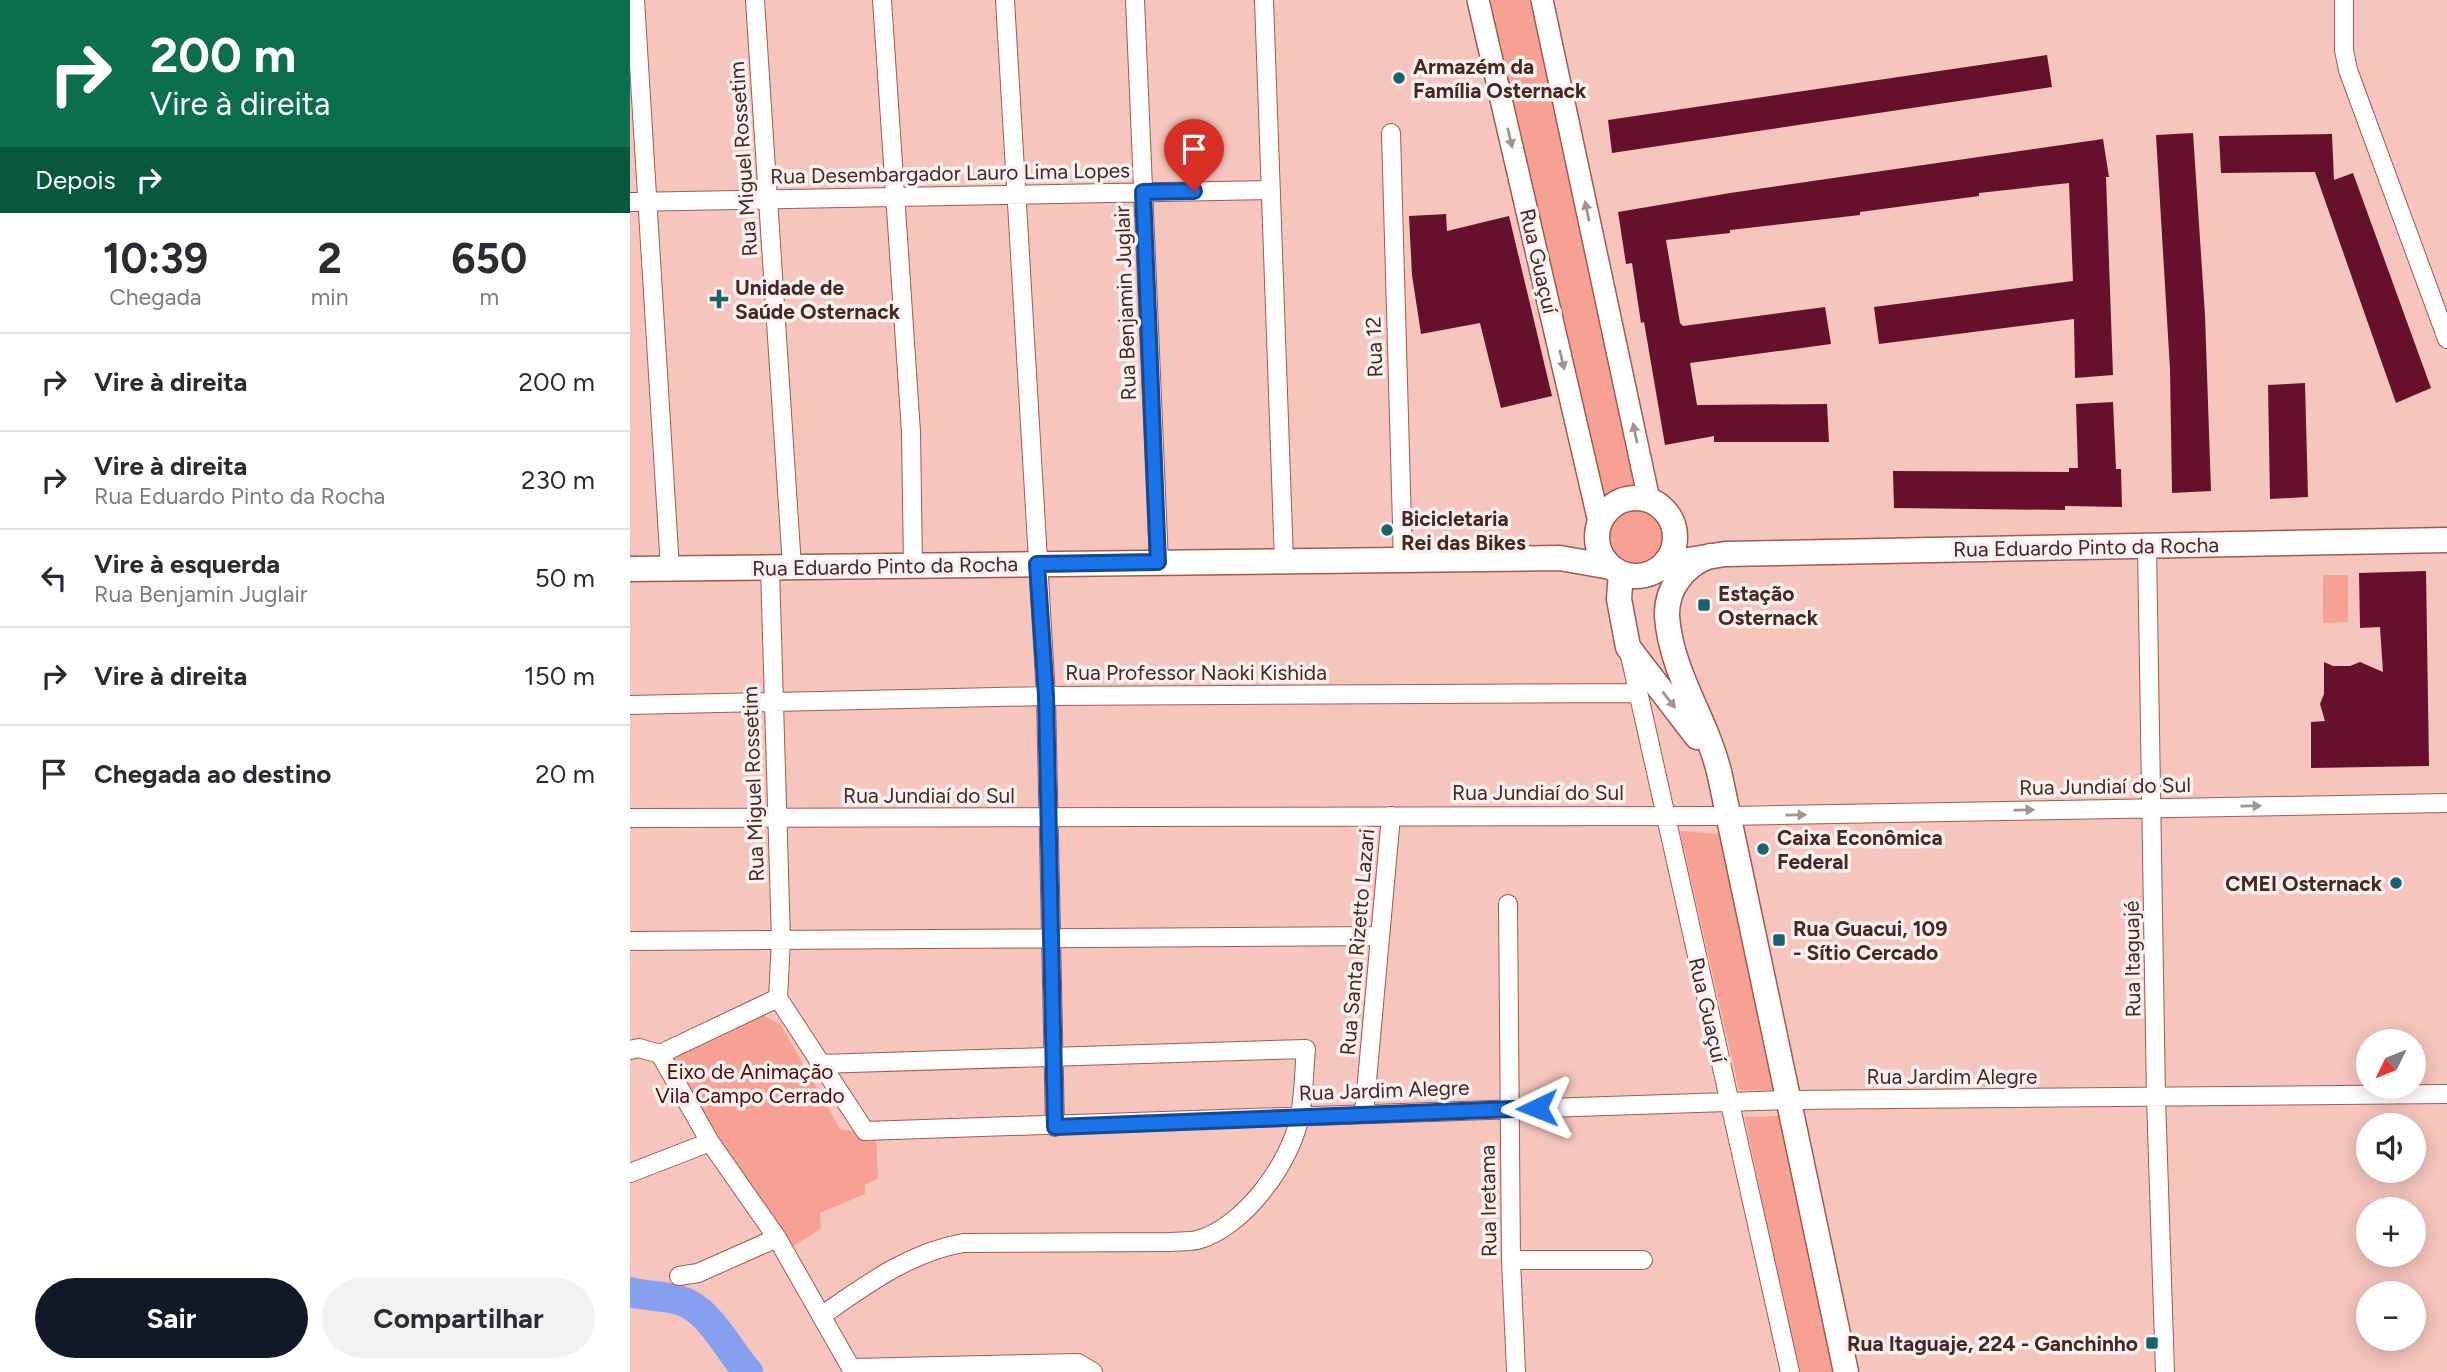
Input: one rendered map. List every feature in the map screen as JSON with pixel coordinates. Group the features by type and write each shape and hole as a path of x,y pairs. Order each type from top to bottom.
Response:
{"main road":[{"path":"1560,558 1598,526 1615,504 1637,498 1649,500 1668,515 1674,527 1675,540 1660,568 1644,575 1616,570 1599,550 1598,526"},
{"name":"Rua Eduardo Pinto da Rocha","path":"1674,527 1717,555"},
{"name":"Rua Eduardo Pinto da Rocha","path":"1660,568 1717,555 2447,540"},
{"path":"1670,597 1685,571 1717,555"},
{"name":"Rua Eduardo Pinto da Rocha","path":"630,569 1560,558 1616,570"},
{"name":"Rua Guaçuí","path":"1660,568 1670,597 1667,616 1677,666 1716,762 1846,1372"},
{"name":"Rua Guaçuí","path":"1616,570 1628,647 1716,762"},
{"path":"1628,647 1653,669 1666,670 1677,666"}],"street":[{"path":"635,0 639,202 670,569"},
{"name":"Rua Miguel Rossetim","path":"755,0 768,199 781,567 774,703 781,940 778,998"},
{"path":"882,0 911,432 913,566"},
{"path":"1005,0 1046,696 1055,1127"},
{"name":"Rua Benjamin Juglair","path":"1135,0 1158,562"},
{"path":"1264,0 1284,561"},
{"name":"Rua Guaçuí","path":"1478,0 1598,526"},
{"path":"1542,0 1649,500"},
{"path":"2344,0 2344,50 2348,70 2447,339"},
{"name":"Rua 12","path":"1391,133 1403,559"},
{"name":"Rua Desembargador Lauro Lima Lopes","path":"639,202 1271,190"},
{"name":"Rua Itaguajé","path":"2147,546 2156,1098 2165,1372"},
{"name":"Rua Guaçuí","path":"1628,647 1790,1372"},
{"name":"Rua Professor Naoki Kishida","path":"630,705 1046,696 1637,693"},
{"name":"Rua Jundiaí do Sul","path":"630,818 1728,816 2447,803"},
{"name":"Rua Santa Rizetto Lazari","path":"1364,1114 1391,816"},
{"name":"Rua Iretama","path":"1508,904 1511,1259 1516,1372"},
{"path":"630,941 1379,936"},
{"path":"630,1050 639,1048 660,1054 778,998"},
{"name":"Rua Jardim Alegre","path":"778,998 865,1131 1055,1127 1510,1108 1788,1100 2447,1094"},
{"path":"819,1064 1306,1049 1300,1116 1287,1156 1275,1176 1227,1224 1210,1235 1182,1241 963,1243 940,1247 881,1275 821,1315"},
{"path":"660,1054 710,1142 777,1238 851,1368 1078,1363 1093,1372"},
{"path":"630,1172 710,1142"},
{"path":"679,1276 698,1273 777,1238"},
{"path":"1511,1259 1643,1259"}],"green space":[{"path":"1487,0 1533,0 1636,487 1601,499"},
{"path":"1629,503 1641,503 1653,508 1663,518 1668,536 1666,549 1653,564 1641,569 1629,569 1617,564 1607,554 1602,542 1602,530 1607,518 1617,508"},
{"path":"2323,575 2348,575 2348,622 2323,623"},
{"path":"1680,831 1719,834 1773,1090 1739,1090"},
{"name":"Eixo de Animação Vila Campo Cerrado","path":"762,1015 781,1025 840,1129 876,1135 878,1178 865,1185 865,1194 820,1213 821,1229 790,1248 668,1058"},
{"path":"1781,1116 1835,1372 1797,1372 1745,1117"}],"building":[{"path":"2047,55 2052,87 1612,153 1608,120"},
{"path":"2193,133 2205,315 2211,491 2172,493 2170,369 2156,135"},
{"path":"2332,134 2334,180 2353,173 2431,388 2396,403 2315,172 2221,173 2219,136"},
{"path":"2103,139 2109,177 2106,177 2113,375 2075,378 2074,319 1879,344 1874,307 2073,281 2069,183 1979,193 1979,196 1860,212 1860,215 1666,240 1680,323 1683,326 1825,307 1831,344 1690,363 1697,405 1827,404 1829,442 1714,442 1714,436 1665,445 1644,322 1641,323 1632,263 1626,264 1618,212 1730,193"},
{"path":"1446,214 1447,231 1509,216 1552,396 1501,408 1480,323 1421,334 1412,275 1409,216"},
{"path":"2305,383 2308,497 2270,499 2268,385"},
{"path":"2113,402 2116,469 2121,469 2122,507 2065,506 2065,510 1894,508 1893,471 2069,472 2069,468 2078,468 2076,404"},
{"path":"2426,571 2429,766 2311,768 2311,722 2325,721 2320,704 2324,694 2324,662 2333,666 2350,666 2360,662 2383,672 2380,627 2360,628 2359,573"}],"waterway":[{"path":"630,1292 679,1300 690,1305 718,1331 748,1372"}],"place":[{"name":"Armazém da Família Osternack","path":"1399,78"},
{"name":"Unidade de Saúde Osternack","path":"719,299"},
{"name":"Bicicletaria Rei das Bikes","path":"1387,530"},
{"name":"Estação Osternack","path":"1704,605"},
{"name":"Caixa Econômica Federal","path":"1763,849"},
{"name":"CMEI Osternack","path":"2396,883"},
{"name":"Rua Guacui, 109 - Sítio Cercado","path":"1779,940"},
{"name":"Rua Itaguaje, 224 - Ganchinho","path":"2152,1343"}],"route":[{"path":"1194,191 1143,192 1158,562 1037,564 1046,696 1055,1127 1537,1108"}]}
